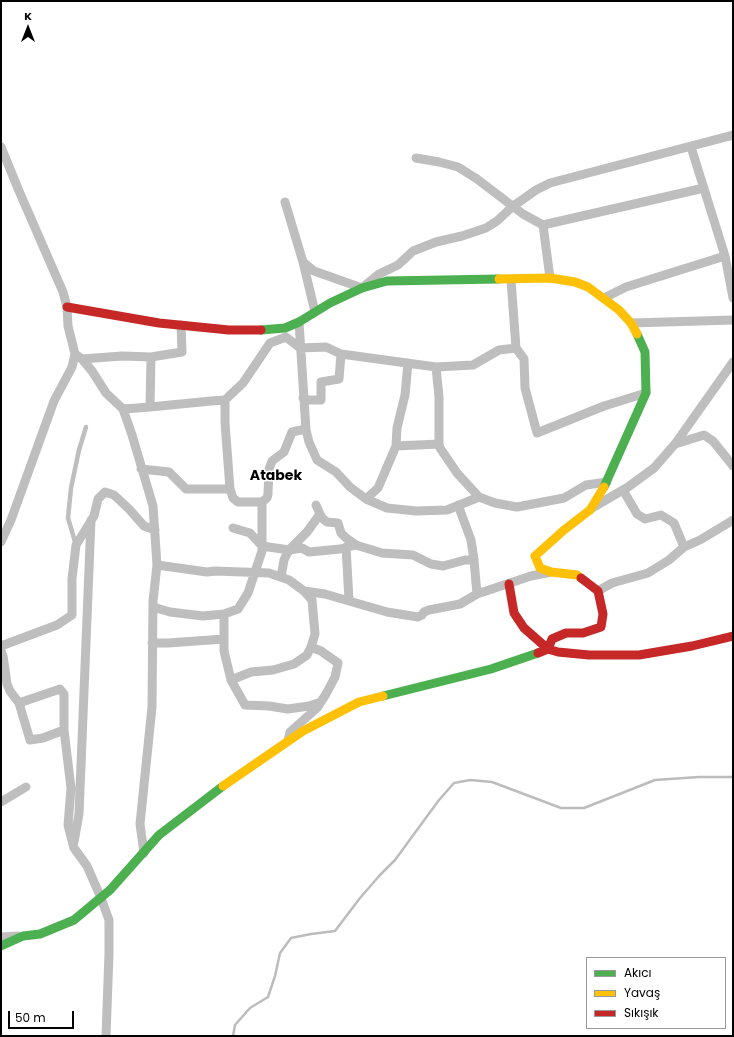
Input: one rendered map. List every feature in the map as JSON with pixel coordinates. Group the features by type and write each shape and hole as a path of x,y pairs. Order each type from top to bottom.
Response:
{"street":[{"path":"362,288 379,274 398,265 413,251 436,242 462,236 486,228 536,190 550,183 733,135"},
{"path":"1,147 63,292 67,307 68,326 79,357 106,393 123,408 153,506 157,565 153,607 152,707 140,824 144,852"},
{"path":"691,147 724,256 733,298"},
{"path":"416,158 458,167 477,179 512,207 543,225 704,188"},
{"path":"285,202 303,262 315,312"},
{"path":"543,225 550,278"},
{"path":"604,298 626,287 724,256"},
{"path":"303,262 314,271 362,288"},
{"path":"67,307 159,323 229,330 268,330 285,328 300,322 330,303 362,288 387,281 511,280 550,278 575,282 588,287 604,298 631,323 639,336 645,352 646,393 607,482 590,510"},
{"path":"511,280 516,348 524,359 525,388 537,433 604,406 646,393"},
{"path":"631,323 733,320"},
{"path":"300,322 300,348 306,429 308,442 317,460 336,472 366,499 387,508 399,511 447,510 480,497"},
{"path":"79,357 151,357 182,352 181,325"},
{"path":"123,408 225,400 243,383 270,343 285,328"},
{"path":"270,343 286,337 300,348 326,347 341,354 436,367 473,365 499,350 516,348"},
{"path":"303,398 308,400 321,400 321,382 339,379 341,354"},
{"path":"1,542 11,520 54,401 79,357"},
{"path":"150,407 151,357"},
{"path":"1,937 40,934 74,920 110,890 159,835 209,796 303,731 359,702 491,669 548,649 552,639 566,633 584,633 601,627 603,614 598,591 577,575 551,572 540,568 535,556 564,530 590,510 623,490 654,468 675,444 733,362"},
{"path":"366,499 378,488 396,446 397,428 405,395 408,363"},
{"path":"436,367 438,397 438,444 457,473 480,497 494,503 517,507 564,498 586,485 607,482"},
{"path":"225,400 225,423 230,489 233,498 238,502 262,502 267,498 269,469 272,461 284,452 292,432 306,429"},
{"path":"675,444 704,436 713,441 733,466"},
{"path":"396,446 438,444"},
{"path":"141,469 169,472 186,489 230,489"},
{"path":"623,490 637,514 645,519 661,515 674,524 684,547"},
{"path":"1,646 57,625 72,615 72,579 76,545 94,516 98,499 105,492 114,495 130,509 144,526 155,530"},
{"path":"153,607 170,612 203,616 224,614 238,609 248,593 262,551 262,502"},
{"path":"316,505 322,518 327,522 338,524 341,533 356,545 382,553 413,555 431,564 443,566 465,560 474,560"},
{"path":"458,505 471,540 478,594"},
{"path":"281,577 284,560 289,550 307,532 320,514"},
{"path":"73,846 79,814 91,520"},
{"path":"598,591 612,583 648,573 669,560 684,547 700,540 733,520"},
{"path":"233,528 250,533 262,546 289,550 302,548 309,552 356,545"},
{"path":"346,547 349,600"},
{"path":"157,565 207,572 269,573 289,580 304,591 312,600 314,634 311,647 307,655 294,664 273,670 251,672 231,680"},
{"path":"304,591 349,600 387,612 418,617 429,610 460,604 478,594 531,576 551,572"},
{"path":"509,584 514,613 524,628 548,649 558,652 589,655 639,656 692,646 733,636"},
{"path":"224,614 224,651 231,680 245,705 269,706 288,709 308,706 321,702"},
{"path":"152,643 224,640"},
{"path":"288,741 290,732 317,708 335,677 338,663 321,651 311,647"},
{"path":"1,651 7,684 19,703 30,740 43,738 64,730"},
{"path":"19,703 60,690 64,694 64,730 71,788 68,825 73,846 87,866 109,920 106,1036"},
{"path":"1,802 26,787"},
{"path":"1,946 23,936"}],"lane":[{"path":"76,545 68,518 71,488 78,450 86,426"}],"waterway":[{"path":"233,1036 235,1025 250,1008 268,997 275,976 280,953 291,938 335,931 360,898 395,860 439,800 454,783 470,780 492,782 561,808 584,808 655,780 699,777 733,777"}],"traffic: fast":[{"path":"261,330 285,328 299,322 330,303 362,288 387,281 499,279"},
{"path":"604,487 646,393 645,352 637,334"},
{"path":"383,696 491,669 538,653"},
{"path":"1,946 23,936 40,934 74,920 110,890 159,835 223,786"}],"traffic: slow":[{"path":"499,279 550,278 575,282 588,287 619,310 631,323 637,334"},
{"path":"581,578 577,575 551,572 540,568 535,556 564,530 590,510 604,487"},
{"path":"223,786 303,731 359,702 383,696"}],"traffic: jam":[{"path":"67,307 159,323 229,330 261,330"},
{"path":"509,584 514,613 524,628 548,649 552,639 566,633 583,633 601,627 603,614 598,591 581,578"},
{"path":"538,653 548,649 558,652 589,655 639,655 692,646 733,636"}],"district":[{"name":"Atabek","path":"276,476"}]}
